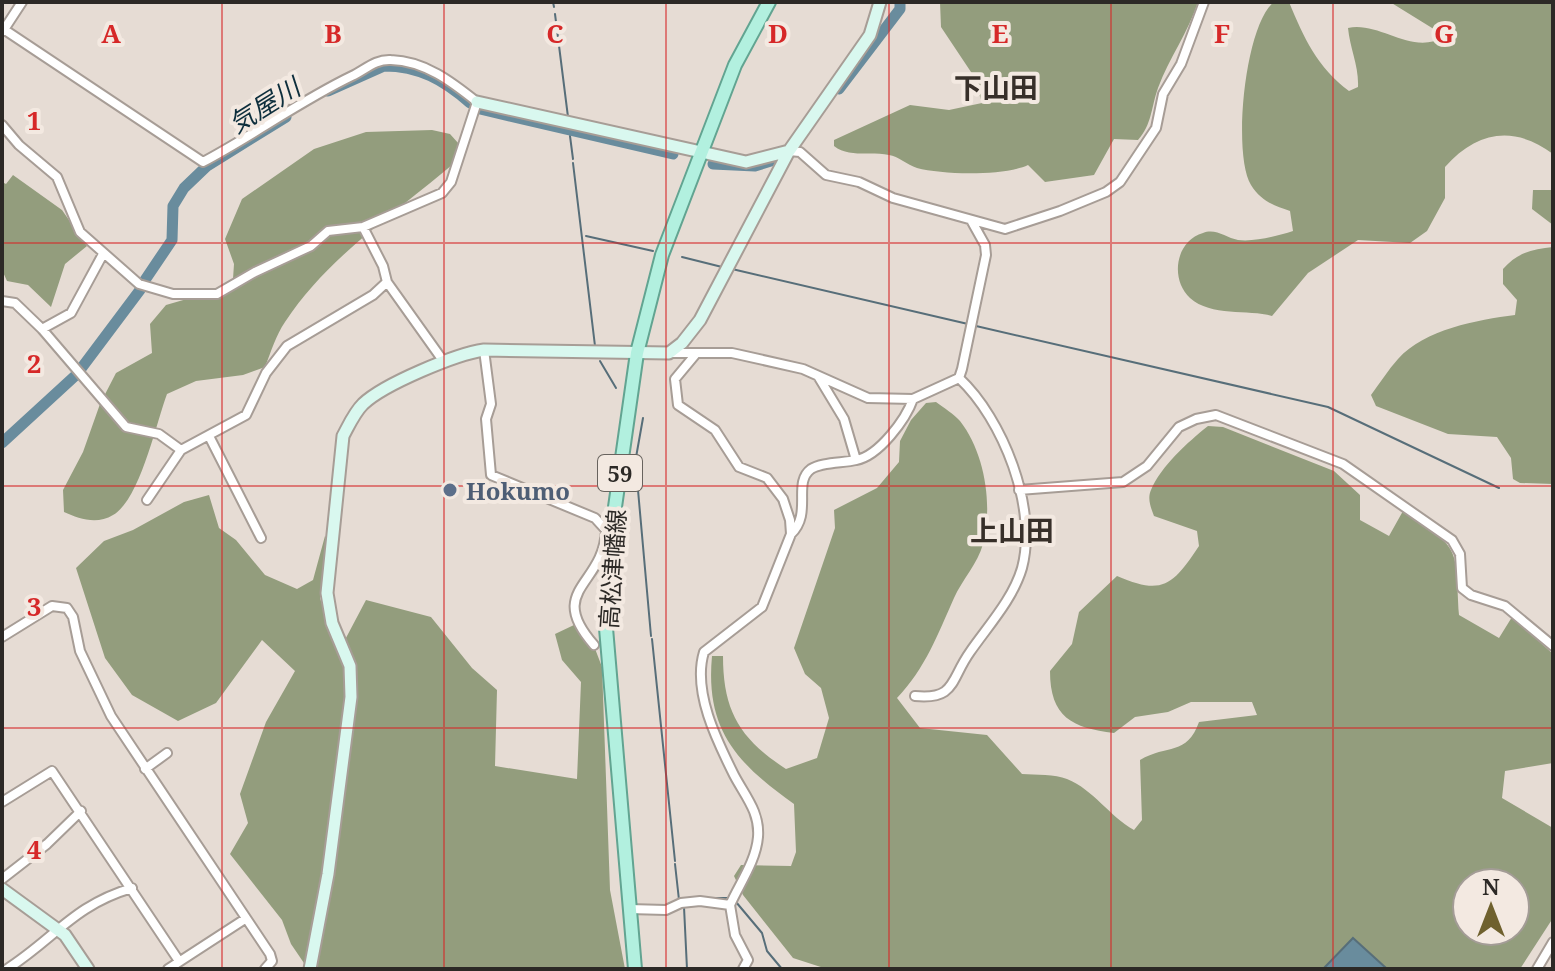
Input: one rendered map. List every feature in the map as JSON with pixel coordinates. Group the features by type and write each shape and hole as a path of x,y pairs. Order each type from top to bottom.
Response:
{"main road":[{"name":"高松津幡線","path":"635,969 606,628 604,564 637,353 662,255 698,154 735,65 769,2"}],"street":[{"path":"22,2 3,30 203,162 252,135 326,86 377,61 391,60 423,67 454,83 477,102 698,154 746,162 789,151 800,152 826,175 1005,229 1084,203 1114,188 1156,128 1163,94 1181,64 1204,2"},
{"path":"669,353 682,343 700,320 789,151 870,35 880,2"},
{"path":"2,126 57,177 80,232 147,289 173,294 217,294 311,246 328,231 363,227 442,193 451,182 477,102"},
{"path":"959,378 986,255 985,245 971,220"},
{"path":"363,227 383,266 387,282 444,362"},
{"path":"42,329 71,313 103,254"},
{"path":"147,500 181,450 246,415 266,373 287,346 373,295 387,282"},
{"path":"2,301 15,303 42,329 126,427 159,434 181,450"},
{"path":"310,969 328,874 351,697 350,666 332,623 327,593 343,436 363,404 377,394 444,362 484,350 695,355 732,353 818,375 868,398 913,399 959,378"},
{"path":"484,350 491,404 486,419 491,475 601,522 606,534 604,564 574,606 577,625 594,645"},
{"path":"695,355 675,379 678,405 715,430 739,467 767,478 787,507 791,534"},
{"path":"818,375 844,419 856,460"},
{"path":"915,696 933,698 949,689 967,656 1012,592 1022,567 1025,507 1009,448 971,389 959,378"},
{"path":"743,969 748,960 735,935 730,905 754,856 759,835 754,807 735,777 706,709 701,661 704,652 762,607 791,534 803,518 802,482 807,474 818,466 864,459 886,440 913,399"},
{"path":"1019,490 1123,482 1147,466 1179,427 1216,415 1343,464 1452,540 1460,554 1462,588 1471,595 1505,606 1553,646"},
{"path":"209,436 261,538"},
{"path":"2,637 52,606 67,608 95,684 111,716 270,954 272,961 265,969"},
{"path":"145,769 167,753"},
{"path":"2,802 52,771 179,961"},
{"path":"2,879 81,811"},
{"path":"7,969 56,928 107,895 132,888"},
{"path":"2,889 56,928 88,969"},
{"path":"629,909 666,910 681,903 700,901 730,905"},
{"path":"168,969 245,919"},
{"path":"1537,969 1553,942"}],"green space":[{"path":"940,2 1198,2 1162,77 1149,122 1138,140 1114,139 1094,175 1045,182 1028,165 990,173 942,172 917,168 892,156 853,153 834,146 834,140 910,105 949,110 982,103 973,75 941,27"},
{"path":"1274,2 1289,2 1313,51 1328,72 1349,91 1358,87 1358,79 1348,28 1372,29 1421,43 1445,36 1390,2 1553,2 1553,154 1524,139 1510,136 1483,139 1457,155 1445,167 1445,198 1427,231 1410,243 1358,240 1308,273 1272,316 1219,310 1199,304 1184,290 1178,272 1181,252 1194,237 1212,232 1238,240 1252,240 1293,231 1290,211 1263,199 1251,185 1242,146 1244,90 1249,61 1264,15"},
{"path":"432,130 450,134 459,144 459,159 366,234 322,275 282,327 265,367 243,375 196,381 167,394 139,478 123,507 101,520 82,519 64,512 63,490 83,452 100,404 116,373 152,353 150,324 166,305 218,290 233,279 234,264 225,239 242,199 314,149 366,132"},
{"path":"13,175 62,210 87,246 65,264 51,307 28,285 7,281 2,270 2,182 6,184"},
{"path":"1533,190 1553,190 1553,225 1532,209"},
{"path":"1553,247 1553,484 1520,483 1513,479 1511,458 1497,437 1448,434 1376,406 1371,395 1398,359 1422,340 1468,323 1515,315 1517,300 1503,284 1503,269 1525,253"},
{"path":"936,402 960,421 976,448 981,464 987,513 981,551 957,591 930,651 897,698 920,728 987,735 1022,774 1057,776 1077,784 1134,830 1142,820 1140,760 1182,745 1189,740 1199,722 1257,715 1252,702 1191,702 1168,712 1135,717 1114,733 1075,723 1059,710 1054,699 1050,671 1072,644 1079,612 1117,576 1146,585 1166,583 1182,570 1199,546 1197,531 1154,516 1150,503 1150,493 1156,481 1184,447 1208,426 1223,427 1334,471 1360,495 1360,520 1389,536 1403,511 1446,543 1455,561 1459,615 1499,638 1512,617 1553,654 1553,763 1505,771 1502,798 1553,828 1553,918 1520,969 1386,969 1353,939 1323,969 827,969 793,958 743,895 734,876 741,865 791,866 796,852 794,804 757,775 729,743 714,705 712,656 723,656 726,693 731,708 737,722 757,746 786,769 817,758 829,718 821,688 805,674 794,648 835,528 834,510 877,488 899,462 900,441 911,420 926,403"},
{"path":"209,495 219,528 236,540 265,575 297,589 313,580 325,536 328,540 320,598 338,653 366,600 431,617 472,668 497,690 495,766 577,779 581,682 562,660 555,634 574,625 594,646 602,667 610,890 625,969 308,969 291,944 282,920 230,854 248,823 240,794 266,722 295,671 262,640 216,703 178,721 132,695 105,658 76,568 104,541 133,530 184,502"}],"water":[{"path":"1353,938 1386,968 1386,969 1323,969"}],"waterway":[{"path":"553,2 554,7"},
{"name":"気屋川","path":"839,89 900,9 900,2"},
{"path":"555,14 568,117"},
{"name":"気屋川","path":"328,91 384,66 397,67 430,76 470,103"},
{"name":"気屋川","path":"480,109 673,154"},
{"name":"気屋川","path":"143,283 172,240 173,206 184,188 207,166 286,117"},
{"path":"570,136 573,159"},
{"name":"気屋川","path":"713,164 755,166 774,160"},
{"path":"573,163 595,346"},
{"path":"586,236 653,251"},
{"path":"682,257 722,267"},
{"path":"732,269 968,324"},
{"name":"気屋川","path":"80,370 140,290"},
{"path":"976,326 1328,407 1499,488"},
{"path":"600,361 616,388"},
{"name":"気屋川","path":"2,443 76,375"},
{"path":"638,486 635,463 643,418"},
{"path":"638,490 651,636"},
{"path":"652,639 675,861"},
{"path":"675,864 679,900"},
{"path":"704,898 729,898"},
{"path":"736,902 762,933 767,951 782,969"},
{"path":"684,907 687,969"}],"place":[{"name":"Hokumo","path":"450,490"}],"district":[{"name":"下山田","path":"996,87"},
{"name":"上山田","path":"1012,530"}]}
